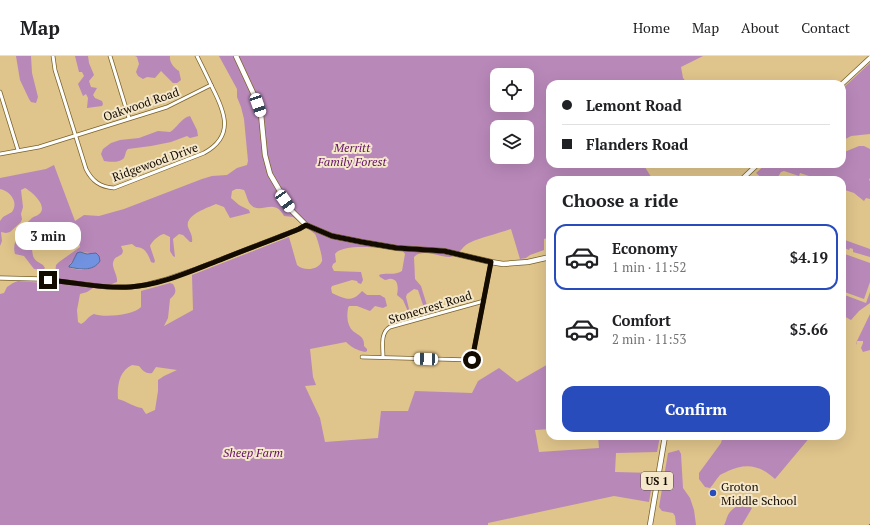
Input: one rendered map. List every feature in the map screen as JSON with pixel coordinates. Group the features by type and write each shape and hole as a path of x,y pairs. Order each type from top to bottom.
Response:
{"main road":[{"path":"236,56 261,114 265,154 270,174 285,201 299,219 306,225 332,236 362,242 397,248 444,251 503,264 528,262 546,258"},
{"path":"846,80 870,58"},
{"path":"745,176 754,168"},
{"name":"US 1","path":"650,525 664,440"}],"street":[{"name":"Ridgewood Drive","path":"53,56 55,70 86,169 94,181 106,187 114,188 120,187 204,153 216,145 224,132 225,122 222,108 197,56"},
{"path":"110,56 129,118"},
{"name":"Oakwood Road","path":"0,154 39,147 174,104 211,85"},
{"path":"0,92 18,150"},
{"path":"0,278 41,279 114,287 145,285 196,269 306,225"},
{"path":"362,357 472,360 491,262"},
{"name":"Stonecrest Road","path":"383,357 384,334 390,327 484,301"}],"green space":[{"path":"16,56 31,56 32,73 38,97 36,103 31,102 20,80"},
{"path":"75,56 88,56 94,75 89,81 91,87 97,88 93,95 95,98 102,101 102,106 87,108 88,98 86,94 83,96 78,84 84,76 82,72 79,72"},
{"path":"135,56 170,56 172,65 179,71 181,80 177,83 173,83 161,71 155,78 147,77 143,79 138,76 136,72 139,64 137,57"},
{"path":"219,56 703,56 681,67 685,80 546,80 546,168 646,168 650,176 546,176 546,238 544,239 544,250 526,258 520,259 511,229 469,243 458,253 450,257 426,253 417,254 414,257 415,279 421,286 429,312 425,311 418,290 414,289 407,294 406,297 411,317 403,300 397,295 398,286 396,281 391,279 385,280 379,275 402,271 405,254 402,250 356,247 340,250 335,254 336,262 332,267 334,271 361,272 363,280 361,284 352,280 332,286 332,293 348,299 355,297 362,291 367,295 380,295 385,298 387,306 383,308 375,306 370,311 357,306 349,306 347,315 349,325 353,331 363,339 364,346 367,351 357,350 346,342 310,349 313,377 316,385 305,386 320,418 325,442 378,438 381,411 408,411 415,391 472,393 478,381 499,368 517,382 546,365 546,429 535,430 539,452 599,448 598,440 659,440 657,452 616,453 615,472 654,473 649,502 614,496 488,523 488,525 0,525 0,294 4,293 7,287 18,281 44,283 55,275 56,265 59,262 80,247 75,226 72,226 41,239 37,246 32,249 34,259 43,265 45,268 43,270 34,269 24,256 15,254 14,249 18,235 24,226 40,213 42,209 37,198 25,188 21,190 23,207 21,222 10,232 1,232 2,241 0,246 0,221 3,217 12,212 14,208 14,201 7,192 0,189 0,178 46,169 54,165 75,221 84,215 99,216 124,209 202,179 212,176 227,175 237,168 247,165 248,161 244,119 237,97 237,89","holes":["240,189 244,190 251,205 255,208 276,208 280,210 284,216 293,217 315,234 322,256 322,261 320,264 317,267 310,269 297,265 289,237 192,275 193,310 164,326 168,318 170,299 174,296 175,292 173,284 170,283 141,291 141,307 137,310 126,314 111,316 94,314 81,324 78,322 77,310 80,294 93,288 99,289 117,282 113,262 115,258 122,254 123,251 121,246 132,244 136,247 142,248 151,262 154,263 155,261 150,246 156,238 164,234 170,237 170,251 175,257 173,239 179,234 183,235 190,242 192,242 192,236 188,223 190,219 198,212 216,204 224,207 230,218 250,213 249,210 239,205 231,198 232,191","80,252 90,253 88,269 81,270 70,268 70,264 77,254","132,365 139,366 146,373 152,373 156,367 177,370 158,380 155,410 146,414 142,408 118,399 120,379 124,371"]},
{"path":"870,63 870,134 851,136 846,139 846,85"},
{"path":"190,116 197,130 198,136 190,138 187,136 171,142 128,149 124,158 120,161 104,161 101,154 103,149 111,143 120,140 139,138 158,131 170,132 184,119"},
{"path":"859,146 864,146 870,149 870,199 866,198 864,201 854,193 846,190 846,176 809,176 800,173 799,176 784,171 781,172 778,176 759,176 756,173 762,168 846,168 846,151"},
{"path":"846,240 870,249 870,257 853,252 853,249 850,248 849,250 846,249"},
{"path":"846,254 870,263 870,282 864,299 846,292"},
{"path":"870,292 870,303 859,311 851,320 846,317 846,296 866,303"},
{"path":"870,314 870,350 863,352 861,348 863,341 857,341 856,345 856,343"},
{"path":"722,440 808,440 775,479 759,468 748,466 735,468 728,471 720,475 710,488 705,487 699,479 699,473"},
{"path":"679,450 681,454 683,488 690,498 694,510 696,525 676,525 675,516 673,513 662,511 659,507 668,453"},
{"path":"744,503 752,508 742,525 724,525 731,511"}],"water":[{"path":"80,252 87,254 96,253 99,256 100,261 94,267 86,269 69,267 77,253"}],"place":[{"name":"Groton Middle School","path":"713,493"}],"route":[{"path":"48,280 59,280 107,287 131,287 145,285 196,269 306,225 332,236 379,245 397,248 444,251 491,262 472,360"}],"park label":[{"name":"Merritt Family Forest","path":"352,154"},
{"name":"Sheep Farm","path":"253,452"}]}
